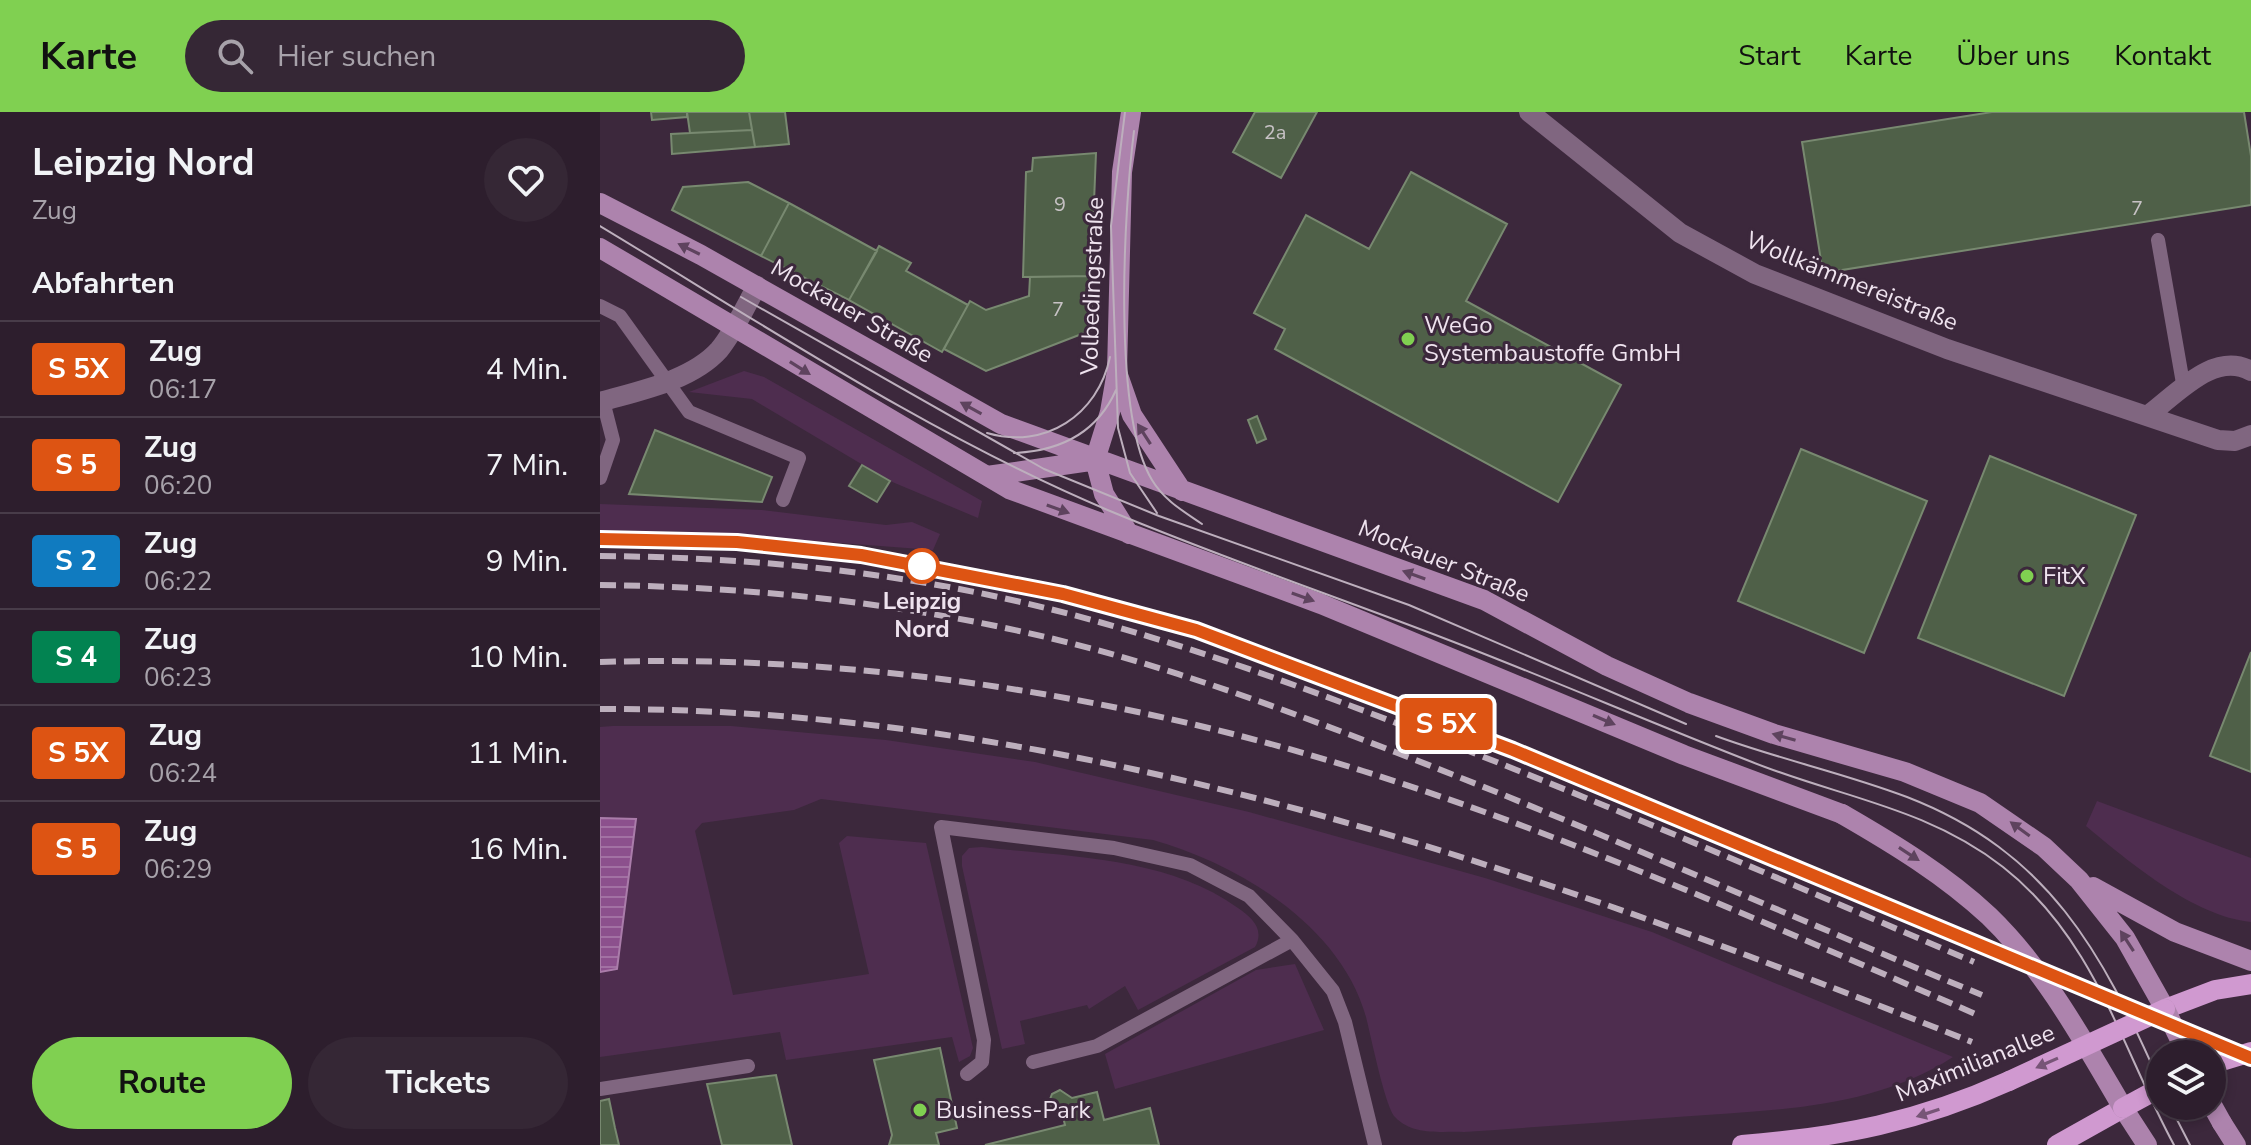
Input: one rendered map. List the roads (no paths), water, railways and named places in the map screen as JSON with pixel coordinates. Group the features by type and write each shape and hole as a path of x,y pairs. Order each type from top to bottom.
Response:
{"main road":[{"name":"Volbedingstraße","path":"1095,460 1110,412 1117,371 1122,172 1131,112"},
{"name":"Mockauer Straße","path":"600,203 757,286 1001,424 1484,600 1607,666 1689,703 1774,734 1944,786 1980,803 2044,847 2079,880 2125,938 2180,1040"},
{"path":"600,248 987,476 1032,499 1321,604 1684,755 1842,814 1909,853 1949,882 2016,945 2044,982 2147,1145"},
{"path":"1117,371 1132,415 1182,491"},
{"path":"987,476 1095,460 1104,494 1129,534"},
{"path":"2079,880 2175,932 2251,961"},
{"name":"Maximilianallee","path":"1742,1145 1888,1126 1969,1099 2165,1009 2215,990 2251,984"},
{"path":"2226,1060 2251,1052"},
{"path":"2057,1145 2146,1096"},
{"path":"2221,1120 2236,1145"}],"street":[{"name":"Wollkämmereistraße","path":"1529,112 1680,233 1755,274 1947,349 2218,440 2235,441 2251,435"},
{"path":"602,401 666,381 699,366 719,350 757,286"},
{"path":"2147,416 2208,370 2224,364 2241,365 2251,371"}],"lane":[{"path":"2158,240 2184,389"},
{"path":"600,306 620,316 689,412 799,458 783,500"},
{"path":"600,478 613,440 602,401"},
{"path":"967,1074 982,1062 984,1040 941,827 1114,848 1190,865 1249,896 1292,940 1333,991 1375,1145"},
{"path":"1033,1062 1097,1046 1292,940"},
{"path":"600,1089 748,1066"}],"tram line":[{"path":"1125,112 1111,226 1118,428 1130,473 1157,513"},
{"path":"1134,131 1127,210 1124,310 1131,409 1139,449 1152,480 1168,499 1202,524"},
{"path":"600,226 914,414 978,449 1110,511 1484,654 1752,762 1913,817 1974,847 2003,867 2035,896 2084,961 2174,1145"},
{"path":"741,297 1044,469 1159,516 1409,605 1686,724"},
{"path":"987,433 1008,437 1029,436 1048,432 1066,423 1094,396 1104,378 1110,357"},
{"path":"1014,453 1046,448 1075,437 1098,418 1116,390"},
{"path":"1716,736 1907,797 1956,820 1998,846 2034,877 2092,949 2146,1052"},
{"path":"2177,1120 2190,1145"}],"railway":[{"path":"600,539 751,545 901,562 1049,591 1196,630 1483,738 1949,930"},
{"path":"600,556 689,558 866,574 1014,600 1131,631 1303,688 1487,758 1974,962"},
{"path":"600,585 719,589 895,608 1012,629 1153,666 1274,707 1469,781 1982,995"},
{"path":"600,662 695,661 888,673 1082,701 1272,744 1442,797 1597,854 1980,1016"},
{"path":"600,709 778,716 954,736 1128,768 1300,810 1471,860 1639,916 1972,1042"}],"train":[{"path":"600,539 737,542 861,555 1063,594 1196,630 1262,652 1513,750 2251,1058"}],"place":[{"name":"WeGo Systembaustoffe GmbH","path":"1408,339"},
{"name":"Leipzig Nord","path":"922,566"},
{"name":"FitX","path":"2027,576"},
{"name":"Business-Park","path":"920,1110"}]}
